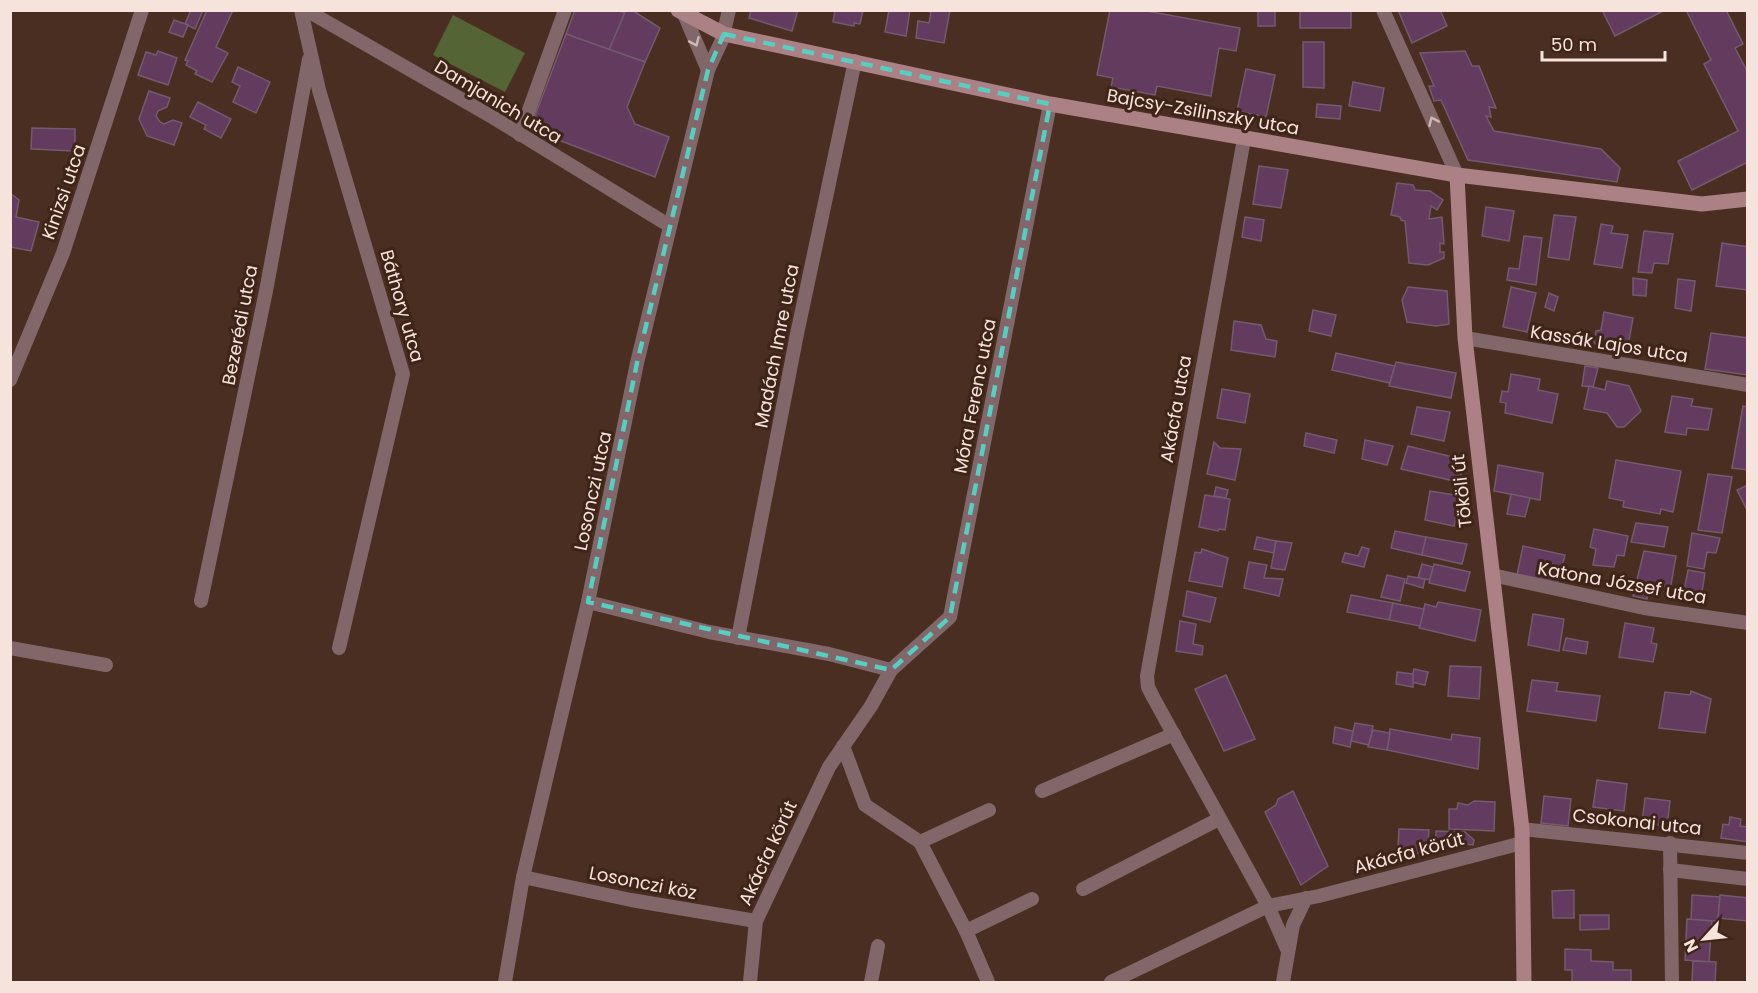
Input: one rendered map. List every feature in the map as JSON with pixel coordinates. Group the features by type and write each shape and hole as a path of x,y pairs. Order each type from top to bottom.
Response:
{"street":[{"name":"Kinizsi utca","path":"10,380 63,253 142,10"},
{"name":"Báthory utca","path":"301,10 310,55 404,374 339,648"},
{"name":"Damjanich utca","path":"306,10 670,226"},
{"path":"520,135 565,10"},
{"name":"Tököli út","path":"1383,10 1457,175 1465,338 1522,836 1524,982"},
{"name":"Losonczi utca","path":"506,982 523,877 588,602 637,363 708,70 724,34 729,11"},
{"path":"681,12 708,70"},
{"name":"Bajcsy-Zsilinszky utca","path":"681,12 724,34 1050,104 1244,139 1457,175 1702,204 1748,199"},
{"name":"Bezerédi utca","path":"201,601 266,291 310,55"},
{"name":"Madách Imre utca","path":"738,638 797,334 855,62"},
{"name":"Móra Ferenc utca","path":"891,670 950,617 1050,104"},
{"name":"Akácfa utca","path":"1174,734 1148,687 1147,676 1244,139"},
{"name":"Bajcsy-Zsilinszky utca","path":"1730,201 1748,194"},
{"name":"Kassák Lajos utca","path":"1465,338 1748,385"},
{"name":"Katona József utca","path":"1492,575 1644,608 1748,622"},
{"path":"588,602 738,638 829,654 891,670"},
{"path":"10,648 106,665"},
{"name":"Akácfa körút","path":"750,982 756,921 798,827 829,767 871,706 891,670"},
{"path":"1042,791 1174,734 1269,906 1287,949"},
{"path":"843,746 865,805 920,842 966,931 988,982"},
{"path":"920,842 989,810"},
{"path":"1083,889 1219,819"},
{"name":"Akácfa körút","path":"1111,982 1269,906 1306,898 1522,836"},
{"name":"Csokonai utca","path":"1522,836 1670,843 1748,853"},
{"path":"1670,843 1672,982"},
{"path":"1670,870 1748,879"},
{"name":"Losonczi köz","path":"523,877 631,900 756,921"},
{"path":"1283,982 1293,925 1306,898"},
{"path":"966,931 1032,899"},
{"path":"871,982 878,946"}],"highlighted area":[{"path":"724,34 1050,104 950,617 891,670 588,602 637,363 708,70"}],"green space":[{"path":"453,15 525,53 505,92 433,55"}],"building":[{"path":"191,10 203,10 195,29 185,24"},
{"path":"207,10 233,10 216,47 228,53 212,82 195,74 197,71 186,65 188,61 185,60"},
{"path":"575,10 619,10 625,14 609,50 566,34"},
{"path":"626,10 632,10 660,28 645,62 609,50"},
{"path":"751,10 798,10 792,31 749,18"},
{"path":"835,10 863,10 860,24 854,23 854,26 833,22"},
{"path":"889,10 910,10 906,36 885,32"},
{"path":"923,10 950,10 944,43 916,38 918,21 929,23 931,12"},
{"path":"1110,10 1141,10 1240,28 1236,51 1219,48 1211,96 1157,86 1155,95 1111,87 1113,78 1097,75"},
{"path":"1258,10 1275,10 1275,26 1258,26"},
{"path":"1300,10 1351,10 1351,28 1300,28"},
{"path":"1398,10 1440,10 1447,26 1412,43"},
{"path":"1602,10 1665,10 1615,36"},
{"path":"1686,10 1726,10 1743,44 1735,48 1748,73 1748,162 1692,190 1678,161 1738,131 1704,64 1711,60"},
{"path":"174,20 188,25 183,37 169,32"},
{"path":"566,34 645,62 627,107 635,124 669,137 655,177 530,129"},
{"path":"1303,42 1324,42 1324,88 1303,87"},
{"path":"158,51 177,58 168,85 138,75 146,52 156,55"},
{"path":"1465,51 1472,66 1479,66 1496,108 1489,107 1491,117 1486,116 1494,131 1601,149 1620,168 1617,182 1468,160 1441,100 1434,101 1429,86 1434,86 1420,53"},
{"path":"238,67 270,82 256,113 233,102 240,86 232,82"},
{"path":"1246,69 1275,75 1266,117 1237,111"},
{"path":"1353,82 1384,88 1380,111 1349,106"},
{"path":"149,91 170,98 167,107 158,111 156,116 160,122 164,124 173,120 182,123 174,145 147,136 139,119"},
{"path":"198,102 231,119 221,138 204,129 206,125 190,117"},
{"path":"1317,104 1341,106 1340,119 1316,117"},
{"path":"32,128 75,129 75,151 31,149"},
{"path":"1259,166 1288,170 1281,208 1253,204"},
{"path":"1397,183 1413,185 1415,190 1430,191 1443,200 1437,210 1431,206 1429,219 1442,217 1444,244 1440,243 1440,252 1444,252 1444,258 1428,265 1409,263 1405,221 1391,215"},
{"path":"10,193 19,200 16,217 39,222 31,251 10,247"},
{"path":"1486,207 1514,211 1509,241 1482,236"},
{"path":"1554,215 1576,217 1569,260 1548,257"},
{"path":"1245,217 1264,220 1261,241 1242,237"},
{"path":"1601,224 1613,226 1611,233 1628,235 1622,268 1594,264"},
{"path":"1644,231 1673,234 1668,264 1654,263 1652,273 1638,272"},
{"path":"1524,236 1542,238 1536,285 1507,280 1509,268 1519,269"},
{"path":"1722,243 1748,247 1748,290 1716,286"},
{"path":"1633,278 1647,280 1646,296 1633,295"},
{"path":"1678,279 1695,281 1691,311 1675,308"},
{"path":"1408,287 1447,291 1449,324 1436,326 1407,322 1402,300"},
{"path":"1511,287 1536,293 1527,332 1503,327"},
{"path":"1549,293 1558,297 1554,311 1545,307"},
{"path":"1313,310 1336,315 1331,336 1309,331"},
{"path":"1604,312 1633,318 1627,351 1598,347 1594,342 1596,331 1601,330"},
{"path":"1234,321 1261,325 1266,339 1277,341 1275,357 1231,350"},
{"path":"1711,333 1748,338 1748,375 1705,369"},
{"path":"1336,353 1395,366 1390,383 1332,370"},
{"path":"1396,362 1456,373 1451,398 1389,386"},
{"path":"1585,366 1598,368 1593,387 1582,386"},
{"path":"1511,374 1540,379 1538,390 1558,394 1552,423 1505,413 1506,403 1500,402 1502,391 1508,392"},
{"path":"1607,381 1629,386 1641,411 1624,427 1617,427 1607,413 1584,409 1589,386 1605,390"},
{"path":"1222,389 1250,394 1245,423 1217,418"},
{"path":"1672,396 1693,399 1691,406 1712,409 1708,430 1687,428 1686,435 1665,432"},
{"path":"1743,406 1748,407 1748,470 1732,468"},
{"path":"1417,407 1450,412 1444,441 1411,434"},
{"path":"1306,433 1337,440 1334,453 1304,446"},
{"path":"1365,440 1393,446 1387,465 1362,459"},
{"path":"1214,442 1220,448 1241,449 1235,480 1207,474"},
{"path":"1408,446 1465,460 1459,482 1401,469"},
{"path":"1616,460 1681,471 1673,512 1661,509 1660,514 1623,507 1624,501 1609,498"},
{"path":"1498,465 1543,473 1540,500 1494,491"},
{"path":"1708,474 1732,477 1722,533 1698,530"},
{"path":"1748,485 1748,512 1737,490"},
{"path":"1216,487 1228,490 1226,498 1214,496"},
{"path":"1430,491 1461,496 1454,526 1425,520"},
{"path":"1511,494 1530,498 1525,517 1507,514"},
{"path":"1205,495 1230,499 1225,530 1199,527"},
{"path":"1636,523 1668,527 1664,547 1631,542"},
{"path":"1594,529 1628,536 1624,556 1617,555 1614,567 1593,565 1596,549 1590,547"},
{"path":"1395,531 1426,537 1422,555 1391,548"},
{"path":"1692,533 1720,538 1716,553 1707,552 1704,569 1687,566"},
{"path":"1257,537 1276,541 1274,553 1254,549"},
{"path":"1426,537 1467,544 1462,564 1422,555"},
{"path":"1276,541 1292,543 1285,570 1271,568"},
{"path":"1523,546 1565,555 1557,584 1517,575"},
{"path":"1362,547 1369,549 1364,567 1342,562 1345,553 1358,556"},
{"path":"1202,549 1228,558 1222,587 1189,581 1195,552 1201,553"},
{"path":"1644,551 1676,556 1671,585 1656,589 1648,588 1647,599 1633,596"},
{"path":"1249,562 1267,565 1264,578 1283,579 1279,596 1244,588"},
{"path":"1422,564 1433,567 1430,580 1418,578"},
{"path":"1434,564 1470,572 1465,591 1429,583"},
{"path":"1688,570 1705,573 1701,598 1683,596"},
{"path":"1387,575 1405,579 1400,601 1381,597"},
{"path":"1408,576 1425,579 1423,588 1406,583"},
{"path":"1187,591 1216,598 1210,622 1183,616"},
{"path":"1351,595 1393,603 1389,620 1347,612"},
{"path":"1438,602 1481,610 1475,641 1419,628 1425,604 1436,607"},
{"path":"1393,603 1424,609 1420,626 1389,620"},
{"path":"1533,614 1564,619 1559,651 1528,645"},
{"path":"1180,621 1196,624 1193,644 1203,646 1202,655 1176,651"},
{"path":"1625,623 1654,628 1651,643 1657,644 1653,662 1619,657"},
{"path":"1566,638 1588,642 1586,654 1563,650"},
{"path":"1450,666 1481,667 1479,699 1448,696"},
{"path":"1414,669 1428,672 1425,685 1411,682"},
{"path":"1397,672 1413,674 1413,687 1396,684"},
{"path":"1226,675 1255,739 1224,751 1195,689"},
{"path":"1532,680 1558,683 1556,691 1600,696 1596,721 1527,711"},
{"path":"1691,691 1711,699 1705,733 1659,728 1665,692 1690,695"},
{"path":"1355,723 1373,726 1369,745 1351,741"},
{"path":"1335,727 1353,731 1350,747 1333,743"},
{"path":"1390,729 1451,740 1452,734 1480,738 1478,769 1387,750"},
{"path":"1373,730 1390,733 1387,750 1368,747"},
{"path":"1597,780 1627,784 1624,811 1593,807"},
{"path":"1293,791 1328,866 1301,885 1265,812 1276,805 1278,799"},
{"path":"1544,796 1571,799 1568,826 1541,823"},
{"path":"1645,798 1670,801 1667,826 1642,823"},
{"path":"1474,801 1495,802 1494,831 1449,829 1449,809 1457,809 1458,803 1468,805"},
{"path":"1730,817 1741,819 1740,826 1748,827 1748,842 1721,838 1723,824 1729,825"},
{"path":"1399,829 1429,830 1427,854 1405,853 1405,848 1398,848"},
{"path":"1436,831 1465,832 1474,840 1473,845 1465,844 1464,847 1435,845"},
{"path":"1574,890 1574,918 1553,918 1552,891"},
{"path":"1692,895 1720,897 1718,921 1691,920"},
{"path":"1720,895 1748,898 1748,921 1718,918"},
{"path":"1580,915 1609,915 1609,929 1580,930"},
{"path":"1687,919 1712,921 1709,962 1685,960"},
{"path":"1565,949 1591,950 1591,961 1613,962 1613,970 1631,970 1631,982 1572,982 1572,970 1565,970"},
{"path":"1693,961 1716,962 1715,982 1692,982"}]}
